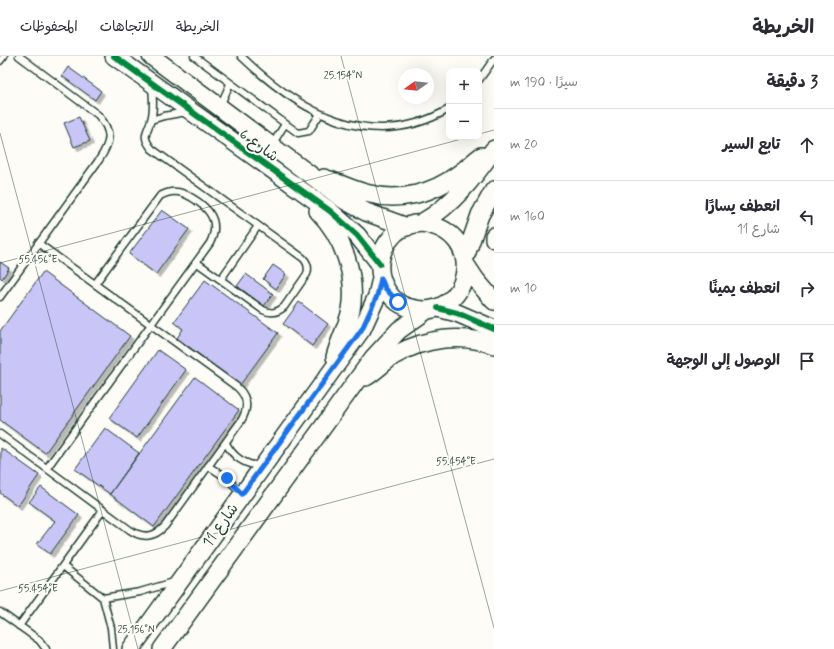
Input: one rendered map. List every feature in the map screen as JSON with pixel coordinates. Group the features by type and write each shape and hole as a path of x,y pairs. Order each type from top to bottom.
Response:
{"main road":[{"name":"شارع 6","path":"114,56 344,223 357,235 380,271"},
{"name":"شارع 6","path":"151,56 344,200 366,212 414,225"},
{"path":"308,172 371,195 394,197 416,194 438,187 457,175 494,147"},
{"path":"494,147 468,184 454,198 414,225 391,237 381,254 380,271 388,292 398,302 412,308 457,312 494,329"},
{"path":"293,186 331,227 345,252 351,275 351,310 332,372"},
{"path":"432,309 452,299 462,286 465,261 480,215 494,190"},
{"path":"414,225 433,225 444,229 454,237 461,246 465,261 476,280 494,301"},
{"name":"شارع 11","path":"131,649 362,329 374,302 380,271"},
{"name":"شارع 11","path":"162,649 385,343 399,330 432,309"},
{"path":"354,385 395,355 430,341 449,338 468,339 494,345"}],"lane":[{"path":"0,61 4,56"},
{"path":"0,297 99,160 107,148 109,136 106,125 98,115 19,56"},
{"path":"194,56 298,133 303,134 309,131 320,114"},
{"path":"241,56 275,86 320,114 357,127 377,129 397,128 417,124 446,110"},
{"path":"482,77 491,68 494,59"},
{"path":"151,83 151,120 145,132 146,138 152,149 306,262 308,270 305,278 284,307 272,313 263,310 196,262"},
{"path":"220,106 230,84"},
{"path":"151,120 164,116 192,112"},
{"path":"272,145 285,124"},
{"path":"47,468 196,262 213,236 214,220 205,207 189,195 182,192 167,193 155,202 95,284"},
{"path":"221,279 258,226"},
{"path":"0,434 137,534 145,536 160,532 165,526 226,443 245,414 247,407 243,393 151,324 38,243"},
{"path":"226,443 234,455 240,460 262,466"},
{"path":"208,466 227,478 242,494"},
{"path":"19,626 103,510"},
{"path":"63,566 104,598 111,628 113,649"},
{"path":"104,598 140,592 180,580"},
{"path":"0,612 38,640 46,649"}],"building":[{"path":"68,67 101,91 95,100 62,76"},
{"path":"79,117 90,141 74,147 64,123"},
{"path":"162,210 189,229 156,274 129,254"},
{"path":"0,262 9,268 2,279 0,277"},
{"path":"273,265 286,274 276,289 263,279"},
{"path":"43,272 130,336 45,453 0,420 0,331"},
{"path":"246,274 273,294 264,306 237,286"},
{"path":"205,280 278,333 240,385 177,338 183,329 174,322"},
{"path":"299,302 328,324 312,346 283,324"},
{"path":"158,350 186,370 137,438 109,418"},
{"path":"195,377 239,410 154,527 110,494"},
{"path":"105,428 139,453 110,494 75,469"},
{"path":"1,448 39,475 18,506 0,493"},
{"path":"41,487 79,515 50,554 37,544 55,521 29,502"}],"cycle path":[{"path":"114,56 330,211 357,235 380,264"},
{"path":"438,308 457,313 494,329"}],"route":[{"path":"227,478 242,494 362,329 377,296 381,278 390,296 398,302"}]}
